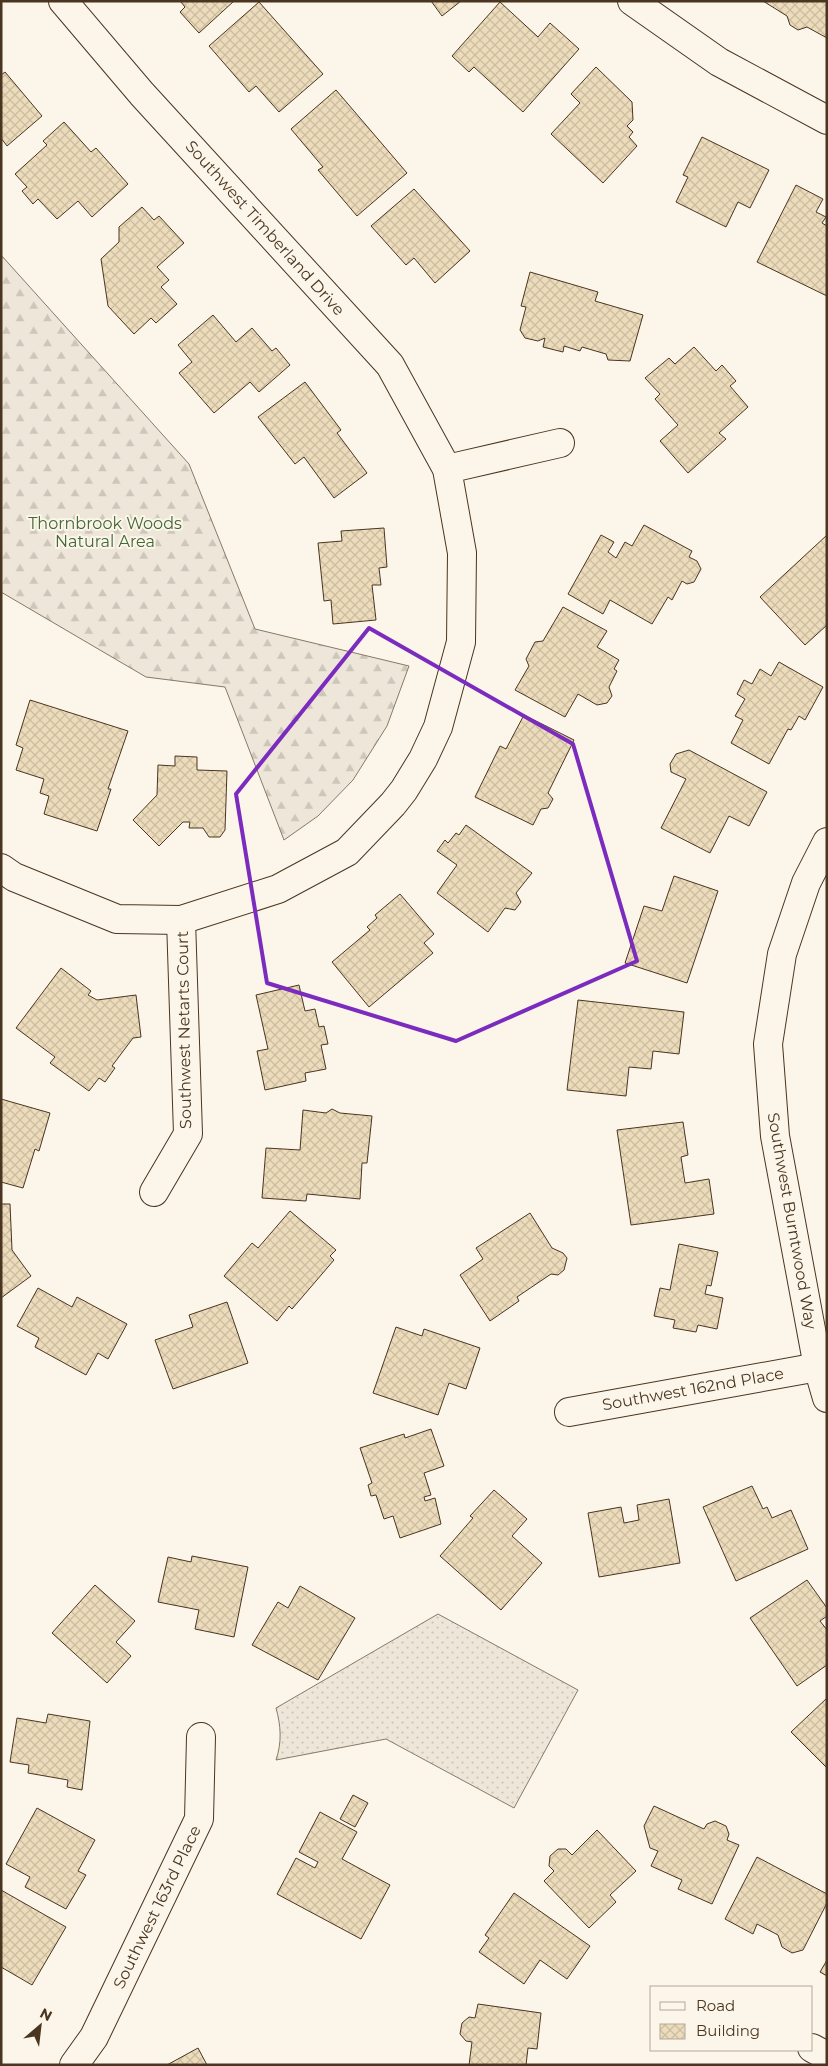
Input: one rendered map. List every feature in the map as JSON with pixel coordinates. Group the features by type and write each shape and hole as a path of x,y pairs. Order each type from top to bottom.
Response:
{"street":[{"name":"Southwest Timberland Drive","path":"1,868 14,877 118,919 181,920 278,890 347,852 393,804 423,760 438,728 461,642 462,553 447,469 390,365 142,94 62,1"},
{"path":"632,1 719,62 827,120"},
{"path":"447,469 560,443"},
{"name":"Southwest Burntwood Way","path":"827,842 806,883 782,954 768,1044 775,1136 818,1367 827,1398"},
{"name":"Southwest Netarts Court","path":"154,1192 188,1134 181,920"},
{"name":"Southwest 162nd Place","path":"569,1412 818,1367"},
{"name":"Southwest 163rd Place","path":"74,2065 94,2037 199,1819 202,1737"},
{"path":"813,2049 827,2056"}],"highlighted area":[{"path":"369,628 573,744 637,961 456,1041 267,983 236,794"}],"green space":[{"name":"Thornbrook Woods Natural Area","path":"1,255 189,464 255,629 409,666 387,726 353,780 318,816 284,840 225,687 146,677 1,592"},
{"path":"438,1614 578,1690 514,1808 386,1739 276,1760 280,1734 276,1708"}],"building":[{"path":"180,1 234,1 199,33 180,12 185,7"},
{"path":"431,1 461,1 442,16"},
{"path":"763,1 827,1 827,38 807,27 798,30 790,25 787,16"},
{"path":"259,2 323,74 279,112 256,86 249,92 209,46"},
{"path":"500,2 538,37 550,23 579,49 523,112 474,67 469,72 452,56"},
{"path":"596,67 632,102 633,120 627,126 633,132 629,137 637,146 603,183 551,134 580,103 571,94"},
{"path":"5,72 42,116 7,146 1,138 1,75"},
{"path":"336,90 407,173 357,216 318,170 323,167 291,129"},
{"path":"64,122 91,152 96,148 128,184 92,217 78,201 57,219 38,199 33,204 22,191 27,187 15,174 47,145 43,141"},
{"path":"702,137 769,170 750,208 738,202 726,227 676,202 688,177 683,175"},
{"path":"796,185 823,199 816,212 826,217 822,223 827,226 827,296 757,262"},
{"path":"414,189 470,251 435,283 414,258 406,265 371,226"},
{"path":"142,207 154,220 159,216 184,243 157,267 169,280 161,287 177,304 156,323 151,318 134,334 108,306 101,259 119,242 119,227"},
{"path":"530,272 598,292 595,301 643,315 630,361 608,360 606,354 582,347 580,351 564,346 563,352 543,347 545,338 538,341 525,338 520,330 526,307 521,306"},
{"path":"213,315 236,342 252,328 272,351 276,348 290,365 259,392 250,382 214,413 179,373 192,362 178,345"},
{"path":"694,347 716,371 722,365 736,381 730,386 748,407 719,433 726,439 688,473 660,441 678,425 655,399 660,394 645,378 669,358 675,364"},
{"path":"305,382 341,430 337,433 367,473 334,498 304,457 295,464 258,417"},
{"path":"644,525 692,551 689,557 697,561 701,569 694,582 687,584 682,581 672,600 668,597 652,624 610,600 603,614 568,594 601,535 614,542 608,552 616,558 625,542 632,546"},
{"path":"384,528 387,567 379,568 381,585 372,585 376,620 333,624 331,600 324,601 318,543 342,541 341,531"},
{"path":"827,535 827,625 805,645 760,597"},
{"path":"563,607 607,631 597,647 619,660 614,669 617,671 609,687 612,696 607,703 597,705 578,694 565,717 515,690 529,666 526,659 535,642 543,641"},
{"path":"779,662 823,687 805,720 799,716 791,730 788,729 769,764 731,743 743,720 735,716 745,699 737,694 744,680 752,684 760,669 771,676"},
{"path":"30,700 128,731 108,789 111,789 97,831 44,814 49,796 40,793 44,779 16,770 23,748 16,745"},
{"path":"524,715 574,740 548,793 553,799 548,808 541,809 533,825 475,797 500,746 506,749"},
{"path":"689,750 767,792 749,826 729,816 710,853 661,828 686,779 671,772 670,764 676,754"},
{"path":"175,756 197,757 197,770 227,771 225,830 220,837 209,837 203,828 189,828 190,822 183,822 159,846 133,820 157,795 158,765 175,766"},
{"path":"466,825 532,873 516,893 521,902 515,910 505,908 488,932 437,893 457,865 437,851 445,840 448,843 456,833 459,835"},
{"path":"674,876 718,891 687,983 625,963 644,906 662,911"},
{"path":"400,894 434,934 424,943 433,953 369,1007 332,962 370,930 367,927 377,918 375,915"},
{"path":"61,968 91,991 88,995 97,1000 136,995 141,1037 133,1038 112,1066 115,1068 105,1082 99,1078 89,1091 50,1063 55,1057 16,1028"},
{"path":"299,985 305,1011 315,1009 319,1027 324,1026 328,1044 321,1045 326,1069 305,1073 306,1081 265,1090 257,1051 268,1049 256,995"},
{"path":"578,1000 684,1012 679,1054 653,1051 651,1069 629,1067 626,1096 567,1090"},
{"path":"1,1099 50,1113 39,1151 35,1149 23,1188 1,1182"},
{"path":"332,1109 340,1113 372,1116 367,1163 362,1163 360,1199 307,1194 306,1201 262,1198 266,1148 300,1150 303,1110 326,1113"},
{"path":"683,1122 688,1155 681,1157 685,1183 709,1179 714,1214 631,1225 617,1130"},
{"path":"1,1204 10,1204 12,1250 31,1276 1,1298"},
{"path":"290,1211 336,1250 330,1256 334,1260 292,1309 289,1306 277,1321 224,1276 252,1243 258,1248"},
{"path":"530,1213 552,1248 563,1253 567,1258 564,1270 558,1275 551,1274 517,1297 519,1301 490,1321 460,1275 483,1259 476,1248"},
{"path":"679,1244 718,1252 711,1286 707,1285 705,1294 723,1298 717,1329 698,1325 696,1332 673,1328 675,1320 654,1316 660,1288 670,1290"},
{"path":"38,1288 72,1307 77,1297 127,1324 108,1359 98,1353 86,1375 35,1347 39,1338 17,1326"},
{"path":"227,1302 248,1363 173,1389 155,1340 193,1327 189,1315"},
{"path":"396,1327 422,1336 424,1329 480,1348 466,1389 449,1383 438,1415 373,1393"},
{"path":"431,1429 444,1466 424,1473 431,1495 424,1497 425,1501 435,1498 441,1524 400,1538 393,1516 384,1519 376,1495 371,1496 368,1485 372,1483 360,1448 404,1434 405,1438"},
{"path":"752,1486 763,1509 767,1507 772,1518 791,1510 808,1549 736,1581 703,1507"},
{"path":"494,1490 527,1519 512,1536 542,1563 501,1610 440,1556 473,1518 470,1516"},
{"path":"669,1499 680,1563 599,1577 588,1513 621,1507 624,1523 639,1520 637,1505"},
{"path":"192,1556 248,1567 234,1637 195,1629 199,1610 158,1602 168,1557 191,1562"},
{"path":"807,1580 827,1608 827,1616 820,1621 827,1630 827,1665 797,1686 750,1618"},
{"path":"95,1585 135,1621 116,1642 131,1656 107,1683 52,1633"},
{"path":"300,1586 355,1618 318,1680 252,1645 278,1602 288,1608"},
{"path":"827,1698 827,1768 791,1732"},
{"path":"48,1714 90,1721 82,1790 67,1787 68,1780 28,1773 29,1765 10,1762 17,1718 46,1723"},
{"path":"353,1795 368,1803 355,1827 340,1819"},
{"path":"654,1806 704,1829 707,1824 715,1821 726,1826 729,1834 727,1840 739,1845 712,1904 678,1889 682,1880 651,1866 658,1851 650,1848 644,1826"},
{"path":"37,1808 95,1840 78,1871 86,1875 66,1909 25,1887 30,1877 6,1864"},
{"path":"320,1812 357,1832 342,1859 390,1885 361,1939 277,1894 296,1858 315,1868 318,1862 299,1852"},
{"path":"597,1830 636,1871 610,1895 616,1902 589,1928 544,1881 554,1871 549,1866 550,1856 558,1849 566,1849 572,1855"},
{"path":"757,1857 827,1894 827,1903 803,1950 792,1953 782,1947 778,1935 757,1924 753,1934 725,1919"},
{"path":"1,1890 66,1927 32,1985 1,1967"},
{"path":"514,1893 590,1946 567,1979 540,1960 524,1984 479,1952 489,1938 485,1935"},
{"path":"827,1960 827,1976 820,1972"},
{"path":"478,2004 541,2013 537,2049 528,2048 526,2065 469,2065 472,2042 466,2041 460,2034 462,2023 469,2017 475,2018"},
{"path":"198,2048 207,2065 167,2065"}]}
